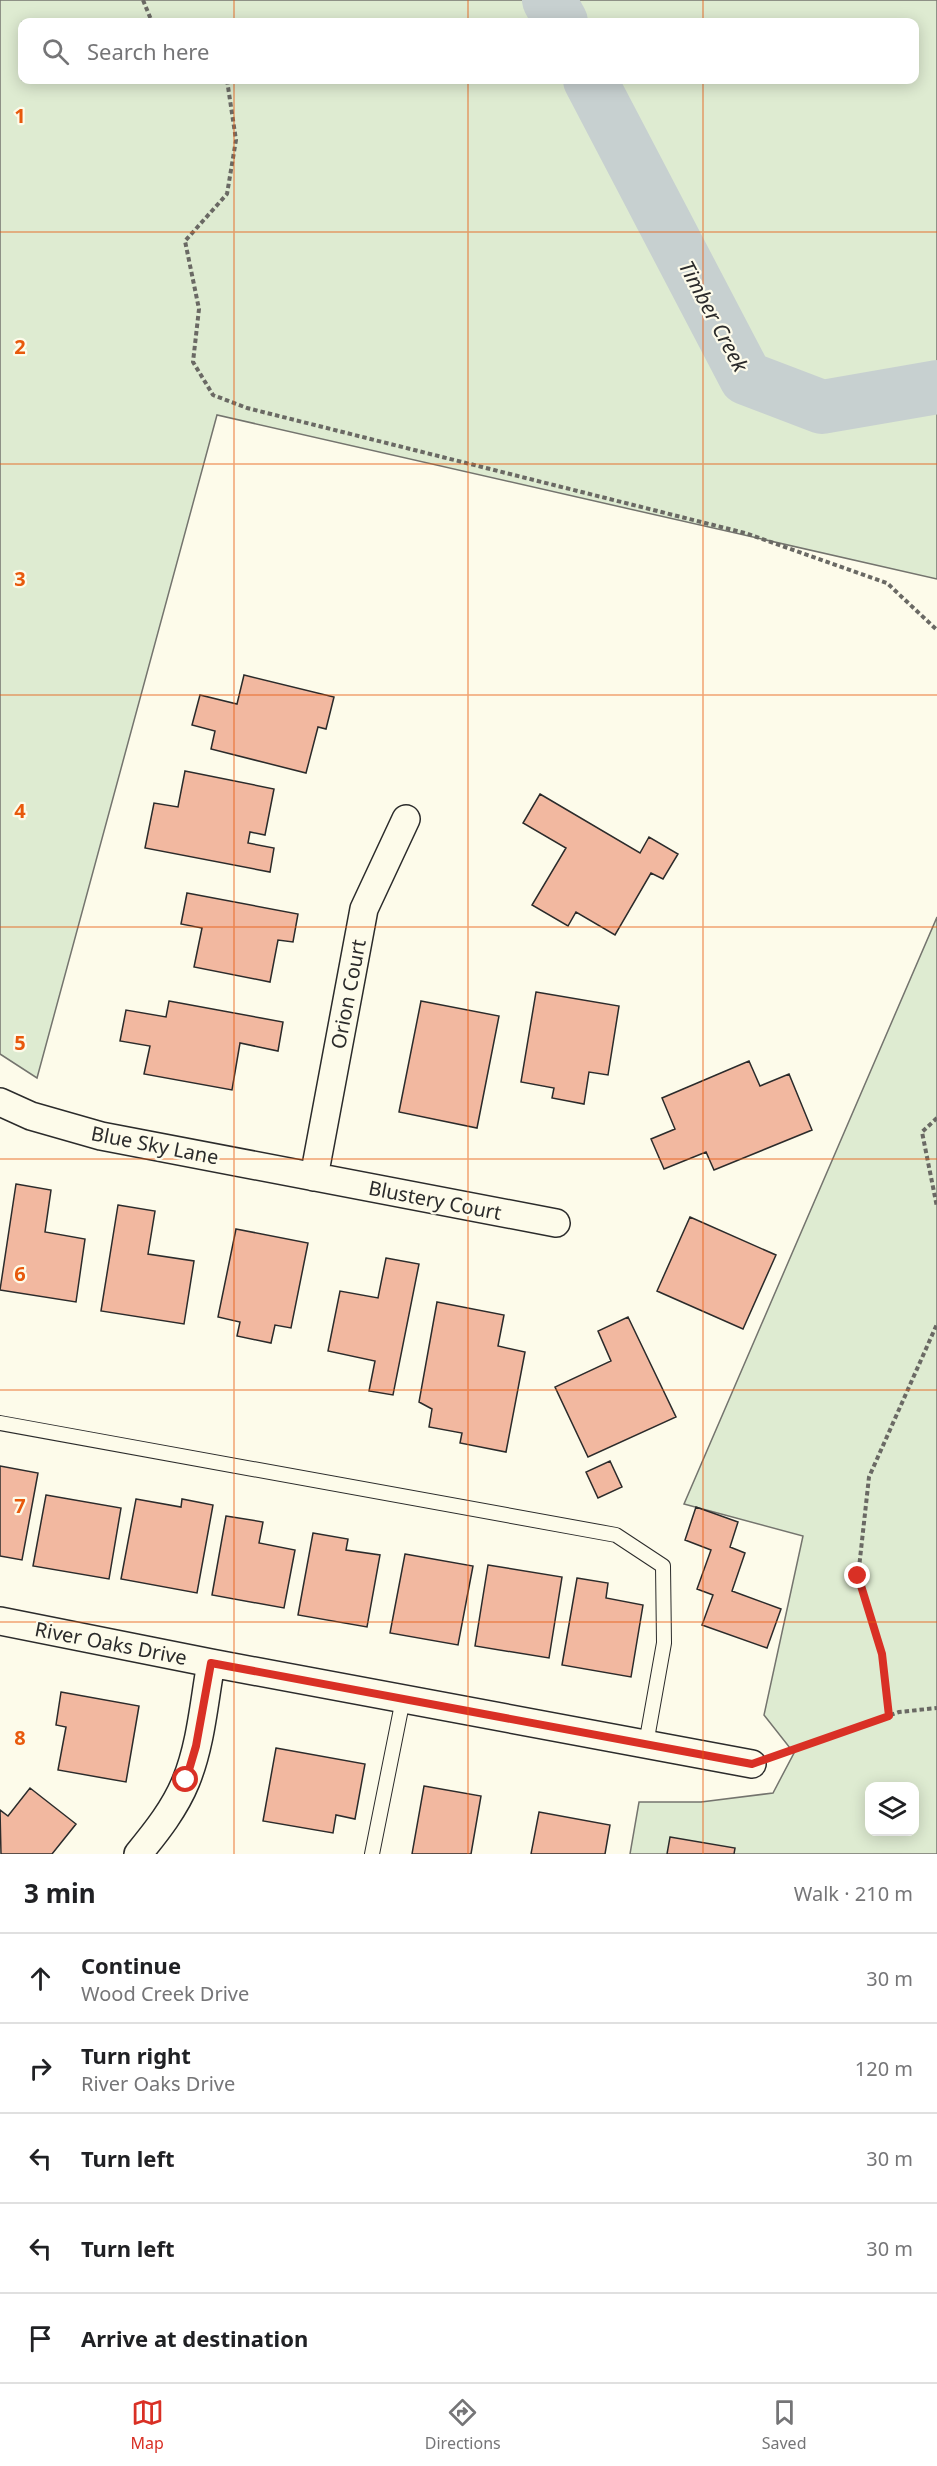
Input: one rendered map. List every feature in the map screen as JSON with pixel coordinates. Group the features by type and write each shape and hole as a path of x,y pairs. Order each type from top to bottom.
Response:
{"street":[{"name":"Orion Court","path":"314,1176 364,909 406,819"},
{"name":"Blue Sky Lane","path":"0,1102 31,1116 101,1136 314,1176"},
{"name":"Blustery Court","path":"314,1176 555,1223"},
{"name":"River Oaks Drive","path":"0,1622 752,1764"},
{"path":"138,1854 167,1817 186,1780 196,1746 211,1663"}],"lane":[{"path":"0,1423 616,1535 663,1566 664,1642 646,1744"},
{"path":"372,1854 403,1699"}],"path":[{"path":"143,0 150,18"},
{"path":"228,84 236,140 227,194 185,241 199,309 193,362 213,395 247,408 746,533 887,584 937,630"},
{"path":"937,1118 922,1132 937,1207"},
{"path":"889,1716 882,1654 858,1576 869,1477 937,1324"},
{"path":"752,1764 889,1716 937,1708"}],"green space":[{"path":"0,0 937,0 937,579 217,415 37,1078 0,1054"},
{"path":"937,917 937,1854 630,1854 639,1802 701,1802 773,1793 794,1753 764,1715 803,1536 684,1504"}],"building":[{"path":"244,675 334,697 326,729 318,727 306,773 211,749 215,731 192,725 200,695 237,704"},
{"path":"185,771 274,789 265,835 250,832 248,843 274,848 270,872 145,848 154,803 178,807"},
{"path":"540,794 640,853 649,837 678,854 663,879 651,873 615,935 576,912 568,926 532,905 566,848 523,823"},
{"path":"187,893 298,914 293,942 278,940 270,982 194,967 202,928 181,924"},
{"path":"536,992 619,1006 608,1075 589,1072 584,1104 552,1098 554,1088 521,1082"},
{"path":"169,1001 283,1022 278,1051 240,1043 232,1090 144,1074 150,1046 120,1041 126,1010 166,1017"},
{"path":"421,1001 499,1016 477,1128 399,1112"},
{"path":"749,1061 760,1086 789,1074 812,1130 714,1170 706,1152 664,1169 651,1139 675,1129 662,1098"},
{"path":"16,1184 51,1190 45,1232 85,1239 76,1302 0,1290"},
{"path":"118,1205 155,1211 148,1254 194,1261 184,1324 101,1311"},
{"path":"690,1217 776,1255 743,1329 657,1291"},
{"path":"236,1229 308,1243 291,1328 275,1325 271,1343 237,1336 240,1322 218,1317"},
{"path":"386,1258 419,1264 393,1395 369,1391 375,1361 328,1351 340,1291 378,1298"},
{"path":"437,1302 504,1315 498,1346 525,1352 506,1452 460,1443 462,1433 429,1427 432,1409 419,1402"},
{"path":"628,1317 676,1417 588,1457 555,1387 611,1361 598,1331"},
{"path":"610,1461 622,1487 598,1498 586,1472"},
{"path":"0,1466 38,1473 22,1560 0,1556"},
{"path":"46,1495 121,1508 109,1579 33,1566"},
{"path":"136,1499 181,1507 182,1499 213,1505 197,1593 121,1579"},
{"path":"696,1507 738,1522 730,1547 745,1553 732,1591 781,1609 767,1648 702,1625 713,1595 697,1589 711,1550 685,1540"},
{"path":"226,1516 263,1522 259,1543 295,1550 284,1608 212,1595"},
{"path":"313,1533 348,1539 346,1550 380,1555 367,1627 298,1615"},
{"path":"405,1554 473,1566 458,1645 390,1633"},
{"path":"488,1565 562,1577 549,1658 475,1646"},
{"path":"577,1578 608,1583 606,1598 643,1605 631,1677 562,1665"},
{"path":"61,1692 139,1706 126,1782 58,1770 66,1727 56,1725"},
{"path":"276,1748 365,1764 355,1819 336,1815 333,1833 263,1821"},
{"path":"424,1786 481,1796 471,1854 412,1854"},
{"path":"30,1788 76,1824 52,1854 1,1854 0,1810 8,1816"},
{"path":"539,1812 610,1825 605,1854 531,1854"},
{"path":"670,1837 735,1848 734,1854 667,1854"}],"waterway":[{"name":"Timber Creek","path":"549,0 559,18"},
{"name":"Timber Creek","path":"592,84 746,378 822,407 937,387"}],"route":[{"path":"186,1780 196,1746 211,1663 752,1764 889,1716 882,1654 858,1576"}]}
